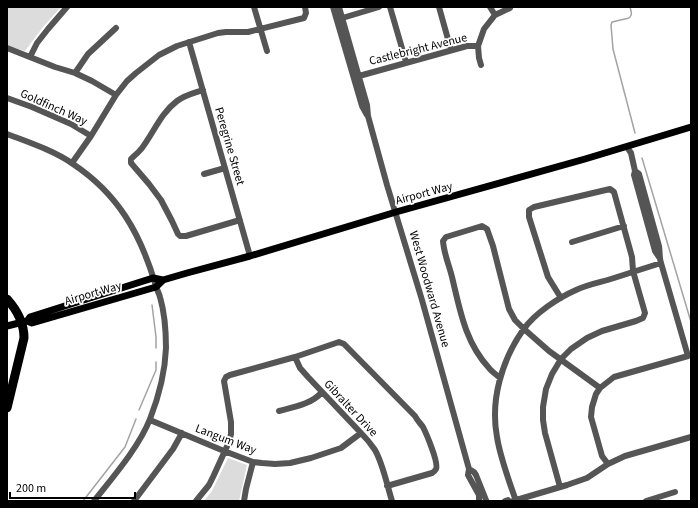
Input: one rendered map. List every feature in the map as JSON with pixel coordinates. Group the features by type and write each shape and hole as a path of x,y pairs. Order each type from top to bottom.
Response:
{"highway":[{"path":"7,299 24,322 24,338 7,408"}],"main road":[{"name":"Airport Way","path":"24,322 30,317 153,278 163,280 250,256 396,212 627,147 691,127"},
{"name":"Airport Way","path":"7,326 24,322 32,323 156,287 163,280"}],"street":[{"path":"30,57 40,38 68,7"},
{"path":"254,7 267,52"},
{"path":"72,163 91,136 116,95 136,73 159,55 189,42 223,32 244,32 304,18 306,13 305,7"},
{"name":"West Woodward Avenue","path":"333,7 340,19 359,76 367,105 368,116 422,300 469,469 476,475 484,501"},
{"name":"West Woodward Avenue","path":"339,7 340,19 362,106 368,116"},
{"path":"340,19 379,7"},
{"path":"390,7 406,62"},
{"path":"439,7 451,50"},
{"path":"490,7 495,15"},
{"name":"Castlebright Avenue","path":"359,76 451,50 467,46 478,46 484,29 495,15 510,8"},
{"path":"75,73 88,54 116,28"},
{"name":"Peregrine Street","path":"189,42 250,256"},
{"path":"478,46 481,65"},
{"path":"7,48 75,73 116,95"},
{"path":"203,90 184,97 170,107 142,148 131,159 131,163 149,184 160,200 180,236 186,236 240,220"},
{"name":"Goldfinch Way","path":"7,98 71,124 91,136"},
{"path":"7,134 58,155 72,163 103,189 118,206 130,223 139,240 160,297 164,313 166,332 164,368 160,388 150,420 138,442 123,464 94,501"},
{"path":"608,464 602,456 591,417 596,394 600,388 614,377 688,356 660,260 659,246 639,174 636,171 631,153 627,147"},
{"path":"204,174 225,168"},
{"path":"560,487 545,433 543,420 543,407 546,389 552,374 561,360 571,349 587,338 602,331 636,321 642,318 645,313 633,271 632,257 624,226 614,192 610,189 534,207 529,210 529,217 548,278 561,298"},
{"path":"500,378 489,368 478,354 466,331 459,310 452,275 443,249 442,241 446,237 482,226 487,228 509,309 515,320 561,360 600,388"},
{"path":"572,242 624,226"},
{"path":"513,501 510,484 497,437 495,422 500,378 508,356 524,329 535,317 561,298 578,288 633,271 660,260"},
{"path":"196,501 209,485 231,434 231,422 224,386 226,377 295,357 339,342 344,344 415,416 428,437 437,463 437,467 432,473 387,486"},
{"name":"Gibralter Drive","path":"295,357 300,368 368,440 378,457 392,501"},
{"path":"279,411 312,401 322,392"},
{"name":"Langum Way","path":"150,420 224,451 262,464 290,463 311,458 341,448 361,433"},
{"path":"134,501 173,449 182,433"},
{"path":"505,501 513,501 587,478 608,464 624,456 691,437"},
{"path":"244,501 253,462"},
{"path":"646,501 675,492"}],"shaded area":[{"path":"7,7 61,7 43,27 25,51 7,46"},
{"path":"228,458 247,465 239,501 204,501 212,491"}],"waterway":[{"path":"630,7 631,14 629,18 612,22 611,25 613,49 635,133"},
{"path":"642,158 691,322"},
{"path":"152,305 156,348"},
{"path":"139,410 156,370 156,362"},
{"path":"83,501 125,447 136,419"}]}
